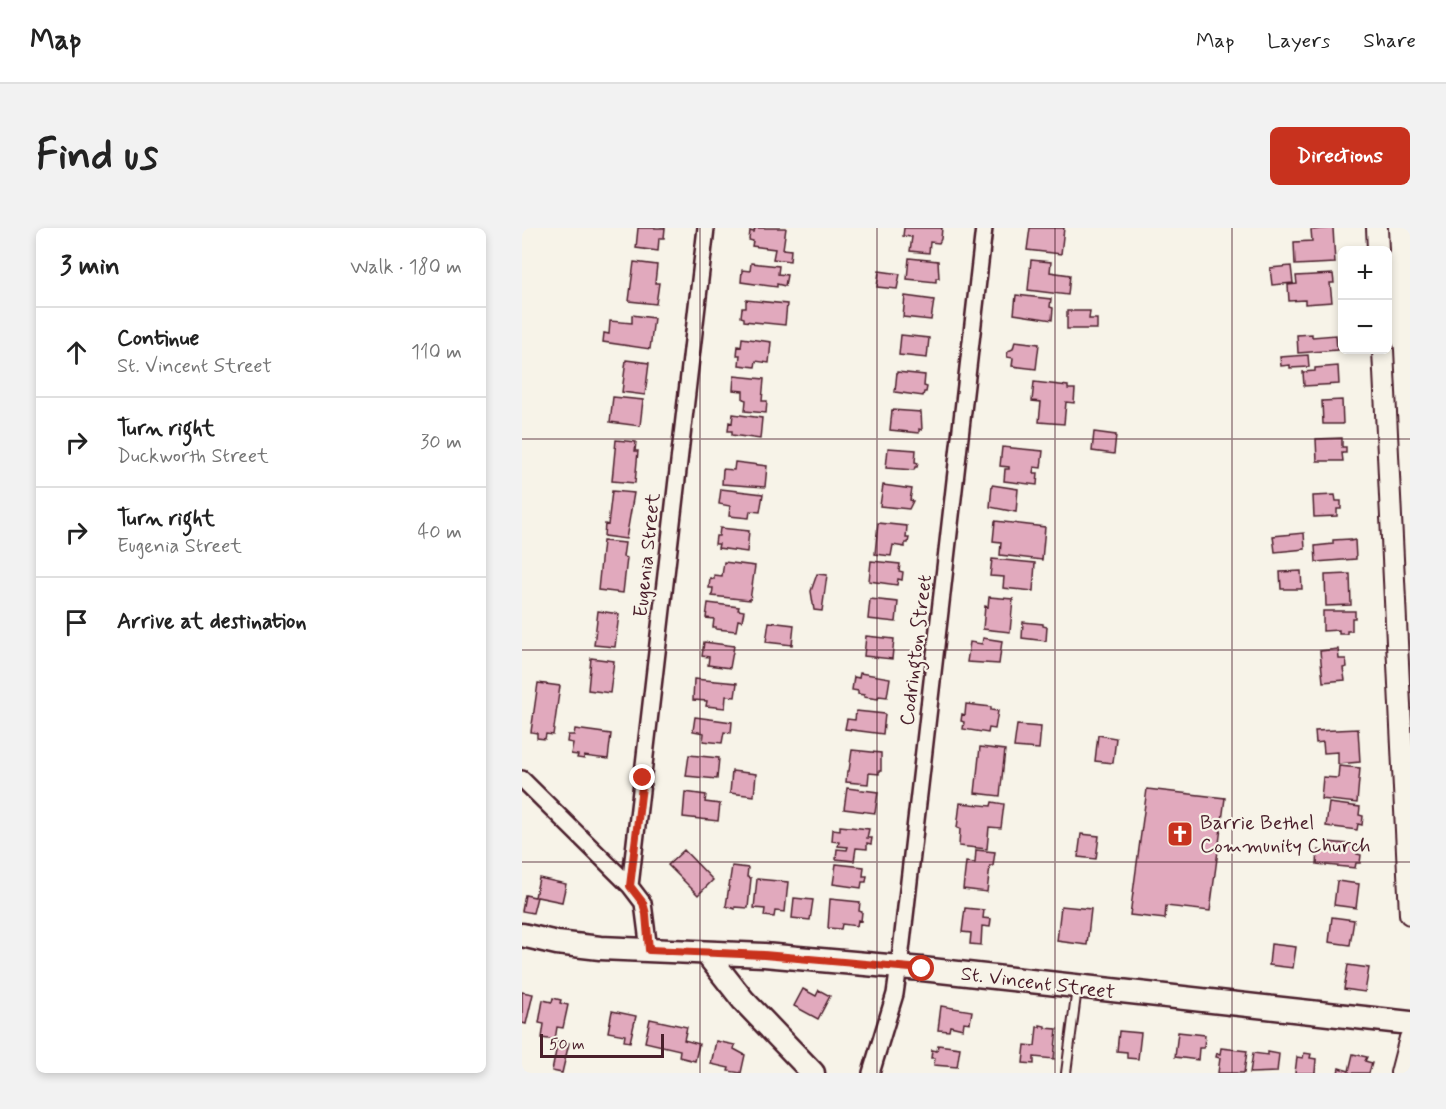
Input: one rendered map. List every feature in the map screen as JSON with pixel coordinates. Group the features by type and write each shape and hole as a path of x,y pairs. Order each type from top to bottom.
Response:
{"main road":[{"name":"St. Vincent Street","path":"522,935 557,943 600,948 764,955 899,967 1410,1023"},
{"path":"706,953 743,1000 813,1073"}],"street":[{"name":"Eugenia Street","path":"630,886 706,228"},
{"name":"Codrington Street","path":"872,1073 895,994 899,967 984,228"},
{"path":"1377,228 1378,246"},
{"path":"1383,354 1410,914"},
{"path":"522,778 630,886 643,903 649,950"},
{"path":"1401,1073 1410,1038"}],"lane":[{"path":"1066,1073 1077,987"}],"building":[{"path":"638,228 665,228 664,238 659,238 658,251 636,248"},
{"path":"755,228 786,228 783,249 791,250 790,261 773,259 775,249 752,246 753,241 749,240 750,231 754,232"},
{"path":"904,228 942,228 941,239 939,243 930,242 929,253 910,251 912,237 903,236"},
{"path":"1030,228 1064,228 1061,254 1027,250"},
{"path":"1333,228 1335,263 1295,265 1294,242 1312,241 1311,230"},
{"path":"909,258 938,261 939,278 936,278 936,282 907,279"},
{"path":"1031,260 1051,262 1050,272 1070,275 1068,295 1028,290"},
{"path":"634,262 657,265 655,283 659,283 656,304 629,301"},
{"path":"751,263 779,266 778,274 787,275 785,286 741,282 742,270 750,271"},
{"path":"1291,266 1293,283 1272,285 1270,268"},
{"path":"879,271 900,274 897,289 877,287"},
{"path":"1333,274 1334,283 1330,283 1332,302 1305,304 1305,300 1289,301 1288,285 1297,284 1296,276"},
{"path":"1016,295 1051,299 1052,320 1014,314"},
{"path":"905,296 934,300 931,320 903,317"},
{"path":"746,300 787,304 785,325 744,321 741,317 742,308 746,308"},
{"path":"1067,311 1090,311 1089,319 1097,319 1097,329 1067,329"},
{"path":"632,315 654,318 650,349 603,342 604,333 609,334 610,321 632,323"},
{"path":"1312,334 1312,337 1336,335 1337,350 1298,353 1297,335"},
{"path":"901,335 929,338 927,358 899,355"},
{"path":"742,338 771,342 769,363 756,361 755,367 739,365 738,346 741,347"},
{"path":"1015,341 1039,344 1036,369 1012,366 1013,358 1007,357"},
{"path":"1308,355 1309,367 1281,366 1280,357"},
{"path":"626,360 649,363 645,395 622,392"},
{"path":"1338,366 1339,384 1304,386 1303,372 1315,371 1315,368"},
{"path":"897,372 925,375 924,386 927,387 923,396 895,392"},
{"path":"734,376 764,379 762,401 767,401 766,413 745,411 746,400 743,399 743,391 733,390"},
{"path":"1034,382 1075,389 1074,403 1066,402 1064,424 1039,422 1041,402 1032,401"},
{"path":"613,397 643,400 640,426 610,422"},
{"path":"1342,400 1343,424 1323,424 1322,401"},
{"path":"892,410 921,412 922,430 919,429 919,433 890,430"},
{"path":"733,414 762,418 760,439 732,435 732,431 728,431"},
{"path":"1094,432 1116,435 1114,454 1092,451"},
{"path":"1342,438 1342,447 1346,447 1346,453 1342,453 1343,461 1317,461 1316,439"},
{"path":"616,440 636,442 635,451 638,451 635,483 612,481"},
{"path":"1002,447 1043,451 1041,468 1034,467 1033,473 1038,473 1037,485 1004,481 1005,469 1009,467 1000,466"},
{"path":"888,448 916,450 917,467 914,470 886,468"},
{"path":"735,462 767,466 765,487 722,484 723,469 734,470"},
{"path":"883,485 912,489 910,500 913,501 909,509 880,506"},
{"path":"992,485 1018,489 1016,512 990,507"},
{"path":"721,489 763,494 760,512 750,511 749,518 729,516 730,506 719,504"},
{"path":"612,491 634,493 626,539 604,536 605,524 608,525"},
{"path":"1335,495 1336,501 1341,501 1341,509 1337,509 1337,516 1314,517 1313,496"},
{"path":"995,521 1045,527 1042,560 1000,555 1001,542 993,541"},
{"path":"878,523 907,526 906,538 909,538 905,547 893,545 891,556 875,554"},
{"path":"720,528 749,531 747,552 718,548 719,544 715,544"},
{"path":"1304,533 1305,549 1275,552 1273,536"},
{"path":"1350,539 1350,541 1355,540 1356,559 1316,562 1315,546 1333,544 1333,540"},
{"path":"603,541 625,543 623,557 627,558 623,593 598,590"},
{"path":"992,559 1035,563 1033,591 1003,588 1004,577 990,576"},
{"path":"871,561 900,564 899,571 903,572 902,580 898,579 897,585 869,581"},
{"path":"724,562 755,566 750,600 712,596 713,588 709,588 710,578 714,579 714,575 722,576"},
{"path":"1301,571 1302,589 1281,589 1280,572"},
{"path":"817,574 827,575 822,611 814,610 811,591"},
{"path":"1350,574 1351,605 1326,606 1325,575"},
{"path":"989,597 1013,599 1010,632 983,629 985,606 988,607"},
{"path":"870,599 898,602 896,622 868,619"},
{"path":"708,603 739,607 738,610 744,611 742,621 738,620 736,631 713,627 714,619 706,618"},
{"path":"598,611 619,614 615,647 594,645"},
{"path":"1323,611 1355,611 1355,618 1352,618 1352,631 1339,634 1339,630 1323,631"},
{"path":"769,622 794,625 792,645 766,642"},
{"path":"1023,622 1043,624 1047,627 1046,641 1022,638"},
{"path":"866,636 894,639 892,659 864,656"},
{"path":"983,638 1002,641 999,664 967,662 970,642 982,644"},
{"path":"704,642 734,646 730,668 708,665 709,657 702,656"},
{"path":"1338,649 1339,659 1346,659 1347,667 1343,668 1345,680 1323,682 1320,651"},
{"path":"591,658 614,661 610,693 588,690"},
{"path":"860,673 890,678 887,697 879,696 878,699 864,697 858,694 858,691 852,690 854,677 859,678"},
{"path":"694,679 737,683 735,697 726,696 725,708 706,706 707,701 693,700"},
{"path":"538,683 560,686 553,735 546,734 545,739 537,738 537,733 531,732"},
{"path":"966,704 991,707 991,710 998,711 995,729 989,728 988,733 963,729 964,722 961,721 962,714 965,715"},
{"path":"856,711 885,714 883,734 845,729 847,719 855,720"},
{"path":"695,717 732,722 731,733 724,732 722,743 703,741 704,733 693,731"},
{"path":"1017,725 1041,727 1039,749 1014,747"},
{"path":"575,729 611,734 608,759 584,756 584,759 571,754 573,743 567,742 568,735 574,735"},
{"path":"1358,729 1360,762 1338,764 1338,752 1324,753 1323,742 1316,743 1315,731"},
{"path":"1098,735 1116,738 1113,763 1095,761"},
{"path":"980,747 1005,750 1000,796 975,793"},
{"path":"852,750 881,753 881,771 879,774 869,773 868,784 846,782"},
{"path":"689,755 719,758 717,779 686,776"},
{"path":"1339,766 1360,768 1357,803 1321,799 1323,777 1338,778"},
{"path":"732,771 756,774 754,796 730,793"},
{"path":"847,788 878,792 875,813 844,809"},
{"name":"Barrie Bethel Community Church","path":"1147,789 1225,798 1210,911 1166,906 1165,919 1130,915"},
{"path":"685,792 706,795 705,802 720,804 718,821 683,817"},
{"path":"992,802 1004,804 1001,828 989,827 987,849 959,846 960,829 957,828 960,803 991,806"},
{"path":"1329,803 1360,807 1359,815 1363,816 1362,825 1358,824 1357,830 1326,826"},
{"path":"840,826 869,829 867,838 872,838 871,844 867,843 867,849 856,848 854,861 836,859 837,849 847,850 848,847 838,846 839,842 832,841 833,829 840,830"},
{"path":"1081,834 1099,836 1096,859 1078,857"},
{"path":"1328,842 1358,845 1357,854 1361,855 1360,863 1356,863 1355,868 1317,864 1318,850 1326,852"},
{"path":"684,850 713,880 698,895 668,865"},
{"path":"976,850 995,852 993,866 990,866 987,892 963,889 966,862 975,863"},
{"path":"836,864 864,867 863,876 867,876 866,882 862,882 861,888 833,884"},
{"path":"732,866 748,868 747,877 751,878 748,908 735,907 735,909 726,906"},
{"path":"539,878 566,884 562,902 537,897 533,913 522,911 525,895 535,897"},
{"path":"757,879 788,882 785,912 775,911 774,917 764,916 765,909 754,908"},
{"path":"1337,881 1359,884 1356,908 1334,905"},
{"path":"794,898 813,900 810,920 792,918"},
{"path":"830,899 860,902 861,921 858,920 857,926 842,924 841,929 828,928"},
{"path":"1061,906 1091,909 1087,945 1057,941"},
{"path":"965,908 984,910 983,918 991,919 990,927 982,926 981,945 970,944 971,933 962,932"},
{"path":"1332,917 1354,920 1350,945 1329,942"},
{"path":"1271,944 1296,947 1293,968 1269,965"},
{"path":"1348,965 1369,968 1365,992 1344,989"},
{"path":"803,989 816,996 819,990 830,996 818,1019 794,1006"},
{"path":"522,992 533,994 526,1024 522,1023"},
{"path":"553,998 568,1005 563,1028 557,1027 555,1040 542,1038 544,1024 539,1023 543,1000 552,1002"},
{"path":"941,1006 972,1011 970,1023 964,1022 963,1029 950,1026 949,1031 938,1030"},
{"path":"612,1011 636,1016 630,1042 624,1041 625,1035 608,1032"},
{"path":"650,1019 687,1027 684,1040 699,1044 695,1061 679,1057 680,1050 645,1042"},
{"path":"1040,1025 1057,1029 1054,1059 1034,1057 1034,1064 1023,1063 1025,1045 1035,1046 1037,1027"},
{"path":"1119,1031 1141,1033 1138,1059 1127,1058 1127,1052 1117,1051"},
{"path":"1178,1032 1205,1035 1204,1048 1199,1048 1198,1060 1175,1057"},
{"path":"558,1041 569,1043 562,1073 552,1071"},
{"path":"716,1041 735,1045 734,1049 745,1055 741,1073 728,1071 729,1068 711,1064"},
{"path":"938,1045 960,1048 957,1067 934,1065 935,1058 931,1058 932,1050 937,1051"},
{"path":"1221,1048 1247,1051 1244,1073 1218,1073 1220,1058 1216,1057 1217,1053 1220,1054"},
{"path":"1268,1052 1279,1054 1277,1072 1250,1073 1253,1053 1268,1055"},
{"path":"1304,1053 1311,1054 1310,1058 1316,1059 1315,1073 1295,1073 1297,1057 1303,1058"},
{"path":"1353,1054 1367,1057 1365,1061 1372,1063 1369,1073 1338,1073 1339,1068 1349,1071"}],"place":[{"name":"Barrie Bethel Community Church","path":"1180,834"}],"route":[{"path":"643,778 630,886 643,903 649,950 764,955 922,969"}]}
